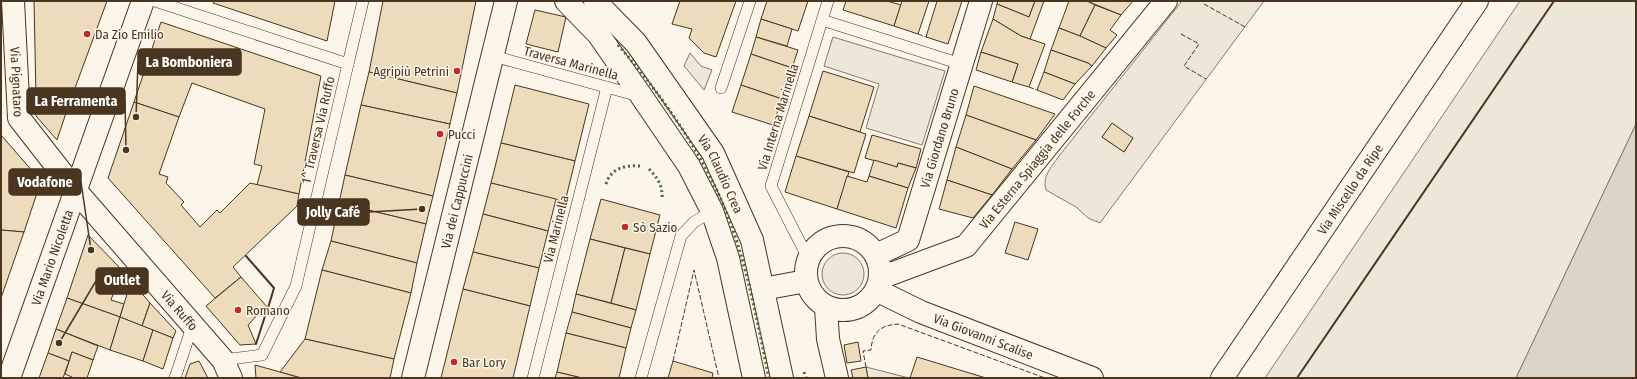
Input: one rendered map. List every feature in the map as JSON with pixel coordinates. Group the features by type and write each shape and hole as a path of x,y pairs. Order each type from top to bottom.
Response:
{"street":[{"name":"Via Pignataro","path":"13,1 19,118 76,191"},
{"name":"Via Mario Nicoletta","path":"9,378 143,1"},
{"name":"Via dei Cappuccini","path":"413,378 506,1"},
{"name":"Via Claudio Crea","path":"566,1 598,34 642,97 689,166 712,211 728,258 754,378"},
{"name":"Via Claudio Crea","path":"595,1 636,43 713,154 752,240 782,378"},
{"name":"Via Giordano Bruno","path":"876,256 908,240 981,1"},
{"name":"Via Esterna Spiaggia delle Forche","path":"878,284 966,246 1166,1"},
{"name":"Via Miscello da Ripe","path":"1222,378 1477,1"},
{"name":"Via Ruffo","path":"76,191 193,324 227,369"},
{"path":"835,236 858,238 868,246 876,256 879,265 878,284 868,300 852,310 839,311 826,307 813,297 806,281 805,267 808,258 816,247 826,239 835,236"},
{"path":"763,289 806,281"},
{"name":"Via Giovanni Scalise","path":"878,284 921,312 1092,378"},
{"path":"826,307 828,339 837,378"}],"lane":[{"name":"1^ Traversa Via Ruffo","path":"155,1 348,64 296,286 262,355 227,369"},
{"path":"348,64 363,1"},
{"path":"721,88 750,1"},
{"name":"Via Interna Marinella","path":"808,258 771,186 828,1"},
{"path":"822,20 961,64"},
{"name":"Traversa Marinella","path":"493,56 642,97"},
{"name":"Via Marinella","path":"533,378 607,87"},
{"path":"641,378 681,236 694,222 712,211"},
{"path":"175,378 193,324"}],"shaded area":[{"path":"1182,1 1264,1 1100,223 1088,218 1076,207 1046,190 1046,176 1059,156","holes":["1112,124 1133,138 1124,152 1102,137"]},
{"path":"1520,1 1636,1 1636,124 1516,378 1265,378"},
{"path":"833,37 945,71 922,145 866,128 879,84 824,66"},
{"path":"690,53 701,66 712,70 704,90 684,66"},
{"path":"1636,124 1636,378 1516,378"},
{"path":"839,253 847,253 855,256 861,262 864,274 861,286 855,292 847,295 839,295 831,292 825,286 822,278 822,270 825,262 831,256"},
{"path":"866,367 909,378 868,378"}],"building":[{"path":"34,1 107,1 68,107 36,96"},
{"path":"214,1 335,1 327,41 213,3"},
{"path":"383,1 476,1 457,93 369,72"},
{"path":"680,1 736,1 716,57 704,53 689,38 692,29 672,24"},
{"path":"767,1 808,1 798,31 761,19"},
{"path":"846,1 887,1 901,5 894,26 843,10"},
{"path":"902,1 929,1 918,34 894,26"},
{"path":"937,1 962,1 948,44 926,37"},
{"path":"998,1 1035,1 1029,17 997,4"},
{"path":"1035,1 1044,1 1030,39 1021,36 993,19 997,4 1029,17"},
{"path":"1069,1 1087,1 1095,5 1080,36 1059,28"},
{"path":"1087,1 1133,1 1121,15"},
{"path":"1095,5 1121,15 1110,30 1117,35 1106,48 1080,36"},
{"path":"535,10 566,17 558,52 526,44"},
{"path":"761,19 792,29 787,46 756,37"},
{"path":"993,19 1021,36 1045,44 1029,87 1012,82 1018,64 981,52"},
{"path":"161,22 321,76 299,194 257,185 262,166 254,164 265,109 192,83 179,117 134,102"},
{"path":"1059,28 1106,48 1092,66 1088,63 1051,50"},
{"path":"756,37 798,50 792,68 751,54"},
{"path":"1051,50 1088,63 1092,66 1075,84 1044,72"},
{"path":"981,52 1018,64 1012,82 976,70"},
{"path":"751,54 792,68 782,99 741,85"},
{"path":"823,71 874,87 860,132 809,116"},
{"path":"369,72 457,93 450,124 361,105"},
{"path":"1044,72 1075,84 1063,100 1037,90"},
{"path":"515,85 589,104 575,161 501,143"},
{"path":"741,85 782,99 773,125 732,112"},
{"path":"974,86 1055,114 1036,140 966,115"},
{"path":"36,96 68,107 57,140 36,116"},
{"path":"134,102 179,117 159,174 168,177 166,183 184,202 181,205 200,227 217,210 220,213 250,183 299,194 297,206 233,267 241,277 215,298 108,178"},
{"path":"361,105 450,124 433,196 345,175"},
{"path":"966,115 1036,140 1012,169 956,147"},
{"path":"809,116 866,134 854,173 796,156"},
{"path":"1112,123 1133,138 1124,152 1102,137"},
{"path":"1,135 41,181 24,232 1,230"},
{"path":"872,135 921,149 916,168 898,163 897,167 865,158"},
{"path":"501,143 575,161 565,202 491,183"},
{"path":"956,147 1012,169 992,195 947,180"},
{"path":"796,156 849,172 837,209 785,192"},
{"path":"874,160 897,167 898,163 916,168 908,188 869,176"},
{"path":"345,175 433,196 426,224 339,203"},
{"path":"847,176 867,182 869,176 908,188 896,228 837,209"},
{"path":"947,180 992,195 973,218 939,209"},
{"path":"491,183 556,199 548,231 483,214"},
{"name":"Sò Sazio","path":"601,199 660,215 650,254 590,239"},
{"path":"339,203 426,224 417,263 331,241"},
{"path":"483,214 548,231 539,268 473,252"},
{"path":"1015,222 1038,229 1028,260 1005,253"},
{"path":"1,230 24,232 1,298"},
{"path":"88,235 122,270 111,300 124,304 120,317 67,298"},
{"path":"590,239 625,248 611,303 576,294"},
{"path":"331,241 417,263 411,293 322,270"},
{"path":"625,248 650,254 636,310 611,303"},
{"path":"473,252 539,268 530,306 463,289"},
{"path":"322,270 411,293 394,359 305,339"},
{"name":"Romano","path":"241,277 268,308 265,316 261,311 248,325 256,344 240,345 206,306"},
{"path":"131,281 150,303 142,326 120,317"},
{"path":"463,289 530,306 513,378 441,378"},
{"path":"576,294 636,310 631,328 572,312"},
{"path":"67,298 120,317 110,350 56,329"},
{"path":"150,303 176,331 173,338 142,326"},
{"path":"572,312 631,328 626,348 566,333"},
{"path":"120,317 153,330 143,361 110,350"},
{"path":"56,329 98,346 93,360 72,352 69,361 48,353"},
{"path":"153,330 173,338 163,369 143,361"},
{"path":"566,333 626,348 619,378 582,378 557,372"},
{"path":"305,339 394,359 390,378 301,378 280,372"},
{"path":"858,342 861,361 847,363 844,345"},
{"path":"72,352 93,360 87,378 74,378 65,374"},
{"path":"48,353 69,361 63,378 39,378"},
{"path":"917,357 986,378 910,378"},
{"path":"199,361 208,378 185,378 190,364"},
{"path":"673,361 713,373 712,378 668,378"},
{"path":"255,365 280,372 301,378 256,378"},
{"path":"866,367 868,378 853,378 851,370"},
{"path":"557,372 582,378 555,378"}],"hedge":[{"path":"618,45 660,97 686,135 698,154 718,193 736,238 743,261 769,378"},
{"path":"606,184 611,174 615,171 624,167 640,166"},
{"path":"649,169 659,183 662,191 662,200"},
{"path":"804,372 806,378"}],"fence":[{"path":"1204,4 1245,27"},
{"path":"918,34 926,37"},
{"path":"1181,34 1199,44 1184,66 1206,79"},
{"path":"1029,87 1037,90"},
{"path":"122,270 131,281"},
{"path":"673,361 694,270 719,378"},
{"path":"866,367 863,351 871,350 873,339 878,331 886,326 898,324 1045,378"}],"wall":[{"path":"1297,378 1554,1"},
{"path":"246,256 274,288 268,308"},
{"path":"256,344 265,316"}],"place":[{"name":"Da Zio Emilio","path":"87,34"},
{"name":"Agripiù Petrini","path":"457,71"},
{"name":"La Bomboniera","path":"136,117"},
{"name":"Pucci","path":"440,134"},
{"name":"La Ferramenta","path":"126,150"},
{"name":"Jolly Café","path":"422,209"},
{"name":"Sò Sazio","path":"625,227"},
{"name":"Vodafone","path":"91,250"},
{"name":"Romano","path":"238,310"},
{"name":"Outlet","path":"59,343"},
{"name":"Bar Lory","path":"454,362"}]}
